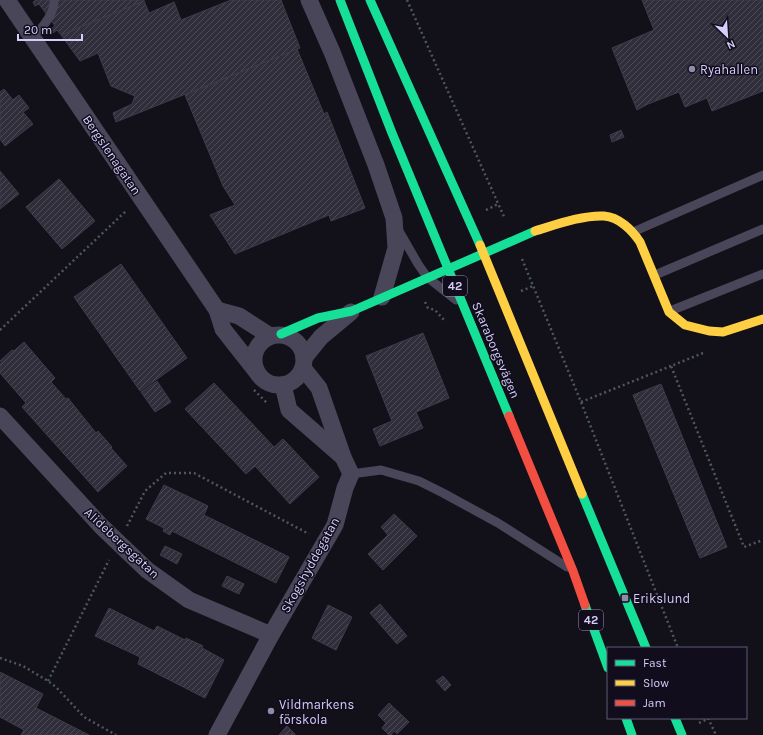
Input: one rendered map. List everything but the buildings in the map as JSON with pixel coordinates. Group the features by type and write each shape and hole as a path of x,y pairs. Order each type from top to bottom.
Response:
{"main road":[{"name":"Skaraborgsvägen","path":"340,0 463,305 574,571 607,665"},
{"name":"Skaraborgsvägen","path":"370,0 483,253 646,647"},
{"path":"275,335 318,318 352,311 534,231 574,219 604,216 617,220 633,232 640,242 669,312 685,326 723,332 763,319"},
{"path":"626,719 632,735"},
{"path":"675,719 682,735"}],"street":[{"name":"Bergslenagatan","path":"7,0 217,310 223,328 256,372"},
{"path":"309,0 332,52 376,165 394,218 396,248 382,297"},
{"path":"217,310 239,316 275,335 290,337 297,342 302,349 303,362 319,388 343,457 351,474"},
{"path":"275,335 262,340 254,355 254,363 256,372 265,381 270,384 283,385 298,375 303,362 321,337 352,311"},
{"path":"283,385 289,410 343,457"},
{"name":"Alidebergsgatan","path":"0,416 95,521 147,570 189,600 271,635"},
{"name":"Skogshyddegatan","path":"217,735 271,635 336,522 345,488 351,474"}],"lane":[{"path":"33,38 48,18 54,4 54,0"},
{"path":"633,232 763,175"},
{"path":"394,218 406,244 427,277 463,305"},
{"path":"655,276 763,229"},
{"path":"669,312 763,274"},
{"path":"351,474 381,470 419,481 498,523 574,571"}],"path":[{"path":"407,0 514,239 581,402 678,647"},
{"path":"0,330 128,209"},
{"path":"581,402 710,350"},
{"path":"671,366 744,547 763,540"},
{"path":"48,681 145,491 166,473 194,473 324,543"},
{"path":"0,658 23,666 48,681 56,687 84,717 116,735"},
{"path":"708,719 716,735"}],"traffic: fast":[{"path":"340,0 392,133 509,416"},
{"path":"370,0 480,245"},
{"path":"281,334 318,318 352,311 535,231"},
{"path":"582,494 646,647"},
{"path":"585,605 607,665"},
{"path":"626,719 632,735"},
{"path":"675,719 682,735"}],"traffic: slow":[{"path":"535,231 587,217 610,217 625,225 640,242 669,312 685,325 709,331 723,332 763,319"},
{"path":"480,245 582,494"}],"traffic: jam":[{"path":"509,416 573,571 585,605"}],"place":[{"name":"Ryahallen","path":"692,69"},
{"name":"Erikslund","path":"625,598"},
{"name":"Vildmarkens förskola","path":"271,711"}]}
